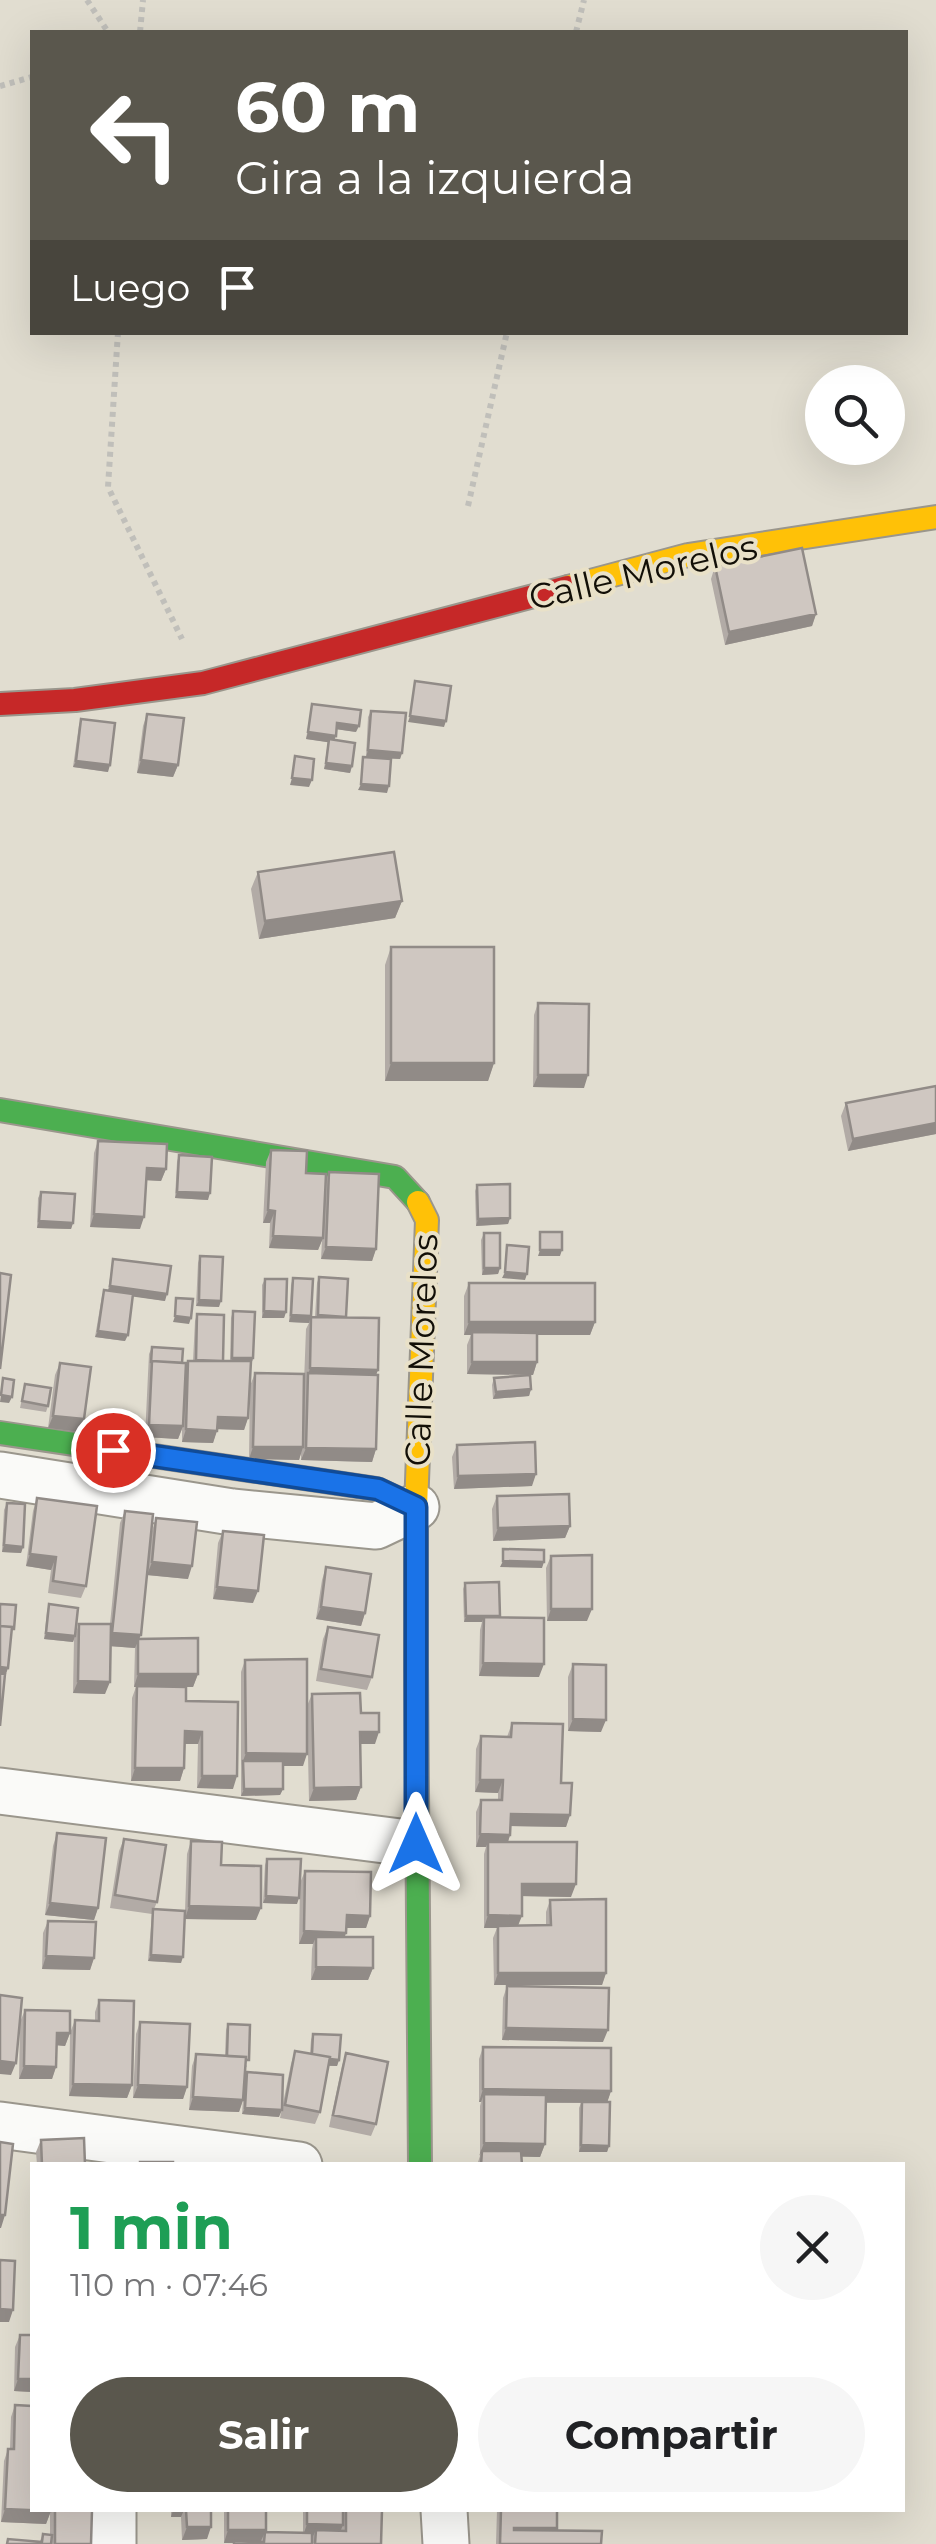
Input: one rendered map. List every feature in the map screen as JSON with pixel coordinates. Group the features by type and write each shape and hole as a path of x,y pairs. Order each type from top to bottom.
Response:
{"street":[{"name":"Calle Morelos","path":"0,704 74,700 203,684 688,556 936,517"},
{"name":"Calle Morelos","path":"0,1110 394,1177 415,1197 427,1220 416,1507 420,2162"},
{"path":"0,1434 378,1489 416,1507"},
{"path":"0,1475 232,1512 376,1526 416,1507"},
{"path":"0,1791 416,1844"},
{"path":"0,2125 277,2162"},
{"path":"113,2544 114,2512"},
{"path":"444,2512 446,2544"}],"path":[{"path":"86,0 107,30"},
{"path":"140,30 143,0"},
{"path":"576,30 584,0"},
{"path":"0,86 30,78"},
{"path":"118,335 108,487 203,684"},
{"path":"468,506 507,335"}],"building":[{"path":"802,548 816,614 729,632 715,566"},
{"path":"415,681 451,686 446,721 410,716"},
{"path":"312,704 361,710 359,726 337,723 336,736 308,732"},
{"path":"371,711 406,713 402,753 368,750"},
{"path":"147,714 184,718 178,765 141,760"},
{"path":"81,719 115,723 110,765 76,761"},
{"path":"329,739 355,743 352,766 326,763"},
{"path":"295,756 314,759 312,780 292,778"},
{"path":"363,757 391,759 389,786 361,784"},
{"path":"394,852 402,901 265,921 258,872"},
{"path":"391,947 494,947 494,1063 391,1063"},
{"path":"538,1003 589,1004 588,1075 538,1075"},
{"path":"936,1086 936,1123 853,1139 846,1103"},
{"path":"98,1141 167,1144 166,1169 147,1168 144,1217 94,1214"},
{"path":"271,1150 307,1151 306,1173 326,1174 323,1238 273,1236 275,1211 268,1210"},
{"path":"179,1155 212,1157 210,1193 177,1192"},
{"path":"329,1172 379,1174 376,1249 326,1247"},
{"path":"510,1184 510,1218 478,1219 477,1185"},
{"path":"41,1192 75,1194 73,1223 39,1221"},
{"path":"540,1232 562,1232 562,1250 540,1250"},
{"path":"484,1233 500,1233 500,1268 484,1268"},
{"path":"507,1245 529,1247 527,1274 505,1272"},
{"path":"200,1256 223,1257 221,1301 199,1300"},
{"path":"113,1259 171,1266 167,1294 110,1286"},
{"path":"0,1273 11,1275 0,1369"},
{"path":"319,1277 348,1279 346,1317 318,1315"},
{"path":"293,1278 313,1279 311,1316 291,1315"},
{"path":"265,1279 287,1279 286,1312 264,1311"},
{"path":"469,1283 595,1283 595,1322 469,1322"},
{"path":"104,1290 133,1294 128,1335 98,1331"},
{"path":"176,1298 193,1299 191,1318 175,1316"},
{"path":"233,1311 255,1312 253,1358 232,1358"},
{"path":"197,1314 224,1315 223,1361 196,1360"},
{"path":"311,1317 379,1318 378,1370 310,1368"},
{"path":"472,1332 537,1333 537,1362 472,1362"},
{"path":"152,1347 183,1349 182,1363 151,1363"},
{"path":"152,1361 186,1363 183,1426 149,1425"},
{"path":"188,1361 251,1361 248,1418 218,1417 217,1431 186,1429"},
{"path":"60,1363 91,1367 84,1419 53,1416"},
{"path":"255,1373 304,1374 303,1447 253,1447"},
{"path":"308,1373 378,1375 376,1449 306,1448"},
{"path":"530,1375 531,1389 496,1392 494,1378"},
{"path":"3,1378 14,1380 12,1397 1,1395"},
{"path":"25,1384 51,1388 48,1406 22,1401"},
{"path":"535,1442 536,1474 458,1476 457,1445"},
{"path":"569,1494 570,1526 498,1528 497,1496"},
{"path":"37,1498 97,1506 86,1586 53,1581 56,1557 30,1554"},
{"path":"7,1503 25,1504 23,1547 4,1545"},
{"path":"125,1511 153,1514 141,1635 112,1633"},
{"path":"156,1518 197,1522 192,1566 152,1562"},
{"path":"223,1531 264,1535 258,1591 217,1587"},
{"path":"503,1549 544,1550 544,1562 503,1561"},
{"path":"592,1555 592,1609 551,1609 551,1556"},
{"path":"326,1567 371,1574 365,1613 321,1607"},
{"path":"499,1582 500,1616 466,1616 465,1583"},
{"path":"0,1604 16,1605 14,1629 0,1626"},
{"path":"49,1604 78,1608 75,1636 46,1633"},
{"path":"484,1617 544,1618 544,1664 483,1663"},
{"path":"79,1624 111,1624 110,1682 78,1681"},
{"path":"0,1626 12,1627 8,1668 0,1667"},
{"path":"328,1627 379,1635 372,1677 321,1669"},
{"path":"198,1638 198,1674 138,1674 138,1639"},
{"path":"307,1659 307,1754 246,1753 245,1660"},
{"path":"573,1664 606,1665 606,1720 573,1719"},
{"path":"0,1673 5,1674 0,1726"},
{"path":"137,1686 186,1687 186,1701 238,1702 237,1776 202,1776 202,1732 185,1731 184,1768 135,1768"},
{"path":"360,1693 361,1713 379,1713 379,1732 360,1732 361,1787 314,1788 312,1694"},
{"path":"512,1723 563,1724 561,1783 572,1783 570,1815 511,1814 510,1835 480,1834 481,1800 502,1800 503,1780 480,1780 481,1736 511,1737"},
{"path":"243,1761 283,1761 283,1789 244,1789"},
{"path":"57,1833 106,1838 98,1908 50,1903"},
{"path":"124,1839 166,1845 157,1902 115,1895"},
{"path":"191,1841 222,1842 221,1865 261,1866 261,1908 189,1906"},
{"path":"488,1842 577,1842 576,1884 522,1884 522,1916 488,1915"},
{"path":"267,1859 301,1859 299,1898 266,1896"},
{"path":"305,1871 371,1872 370,1916 347,1915 346,1933 304,1931"},
{"path":"606,1899 606,1973 498,1973 498,1926 551,1925 550,1900"},
{"path":"153,1909 185,1911 183,1957 151,1955"},
{"path":"48,1921 96,1922 94,1958 46,1956"},
{"path":"316,1937 373,1937 373,1968 316,1967"},
{"path":"507,1986 609,1988 608,2030 506,2028"},
{"path":"0,1995 22,1998 16,2063 0,2061"},
{"path":"99,2000 134,2001 132,2085 73,2084 75,2020 99,2021"},
{"path":"25,2010 70,2011 70,2033 57,2033 56,2067 24,2066"},
{"path":"140,2022 190,2024 187,2087 138,2085"},
{"path":"228,2024 250,2025 249,2060 227,2056"},
{"path":"313,2034 341,2035 339,2060 312,2054"},
{"path":"483,2047 611,2048 611,2091 483,2089"},
{"path":"295,2051 330,2057 320,2112 285,2105"},
{"path":"346,2053 388,2062 376,2124 333,2115"},
{"path":"196,2054 246,2057 243,2100 193,2097"},
{"path":"247,2072 283,2075 282,2110 245,2108"},
{"path":"484,2094 546,2095 545,2144 484,2143"},
{"path":"582,2102 610,2102 609,2146 581,2145"},
{"path":"84,2138 85,2162 42,2162 41,2140"},
{"path":"0,2142 13,2144 5,2215 0,2215"},
{"path":"482,2151 521,2151 522,2162 481,2162"},
{"path":"0,2260 15,2261 13,2310 0,2309"},
{"path":"20,2335 30,2335 30,2379 18,2379"},
{"path":"15,2405 30,2406 30,2510 5,2509 8,2449 14,2449"},
{"path":"55,2512 92,2512 91,2544 55,2544"},
{"path":"186,2512 211,2512 211,2527 187,2527"},
{"path":"228,2512 266,2512 266,2530 228,2530"},
{"path":"307,2512 343,2512 343,2525 307,2524"},
{"path":"346,2512 382,2512 381,2544 315,2544 316,2530 346,2531"},
{"path":"501,2512 557,2512 557,2528 514,2530 602,2531 601,2544 500,2544"},
{"path":"265,2532 312,2533 312,2544 234,2544 264,2542"},
{"path":"43,2534 52,2535 51,2544 7,2544 8,2539 42,2542"}],"traffic: fast":[{"path":"0,1110 395,1177 418,1202"},
{"path":"0,1433 377,1489 416,1507"},
{"path":"416,1667 420,2162"}],"traffic: slow":[{"path":"568,587 688,555 936,517"},
{"path":"416,1667 416,1507 427,1220 418,1202"}],"traffic: jam":[{"path":"0,704 75,700 203,683 568,587"}],"route":[{"path":"113,1450 378,1489 416,1507 416,1844"}]}
